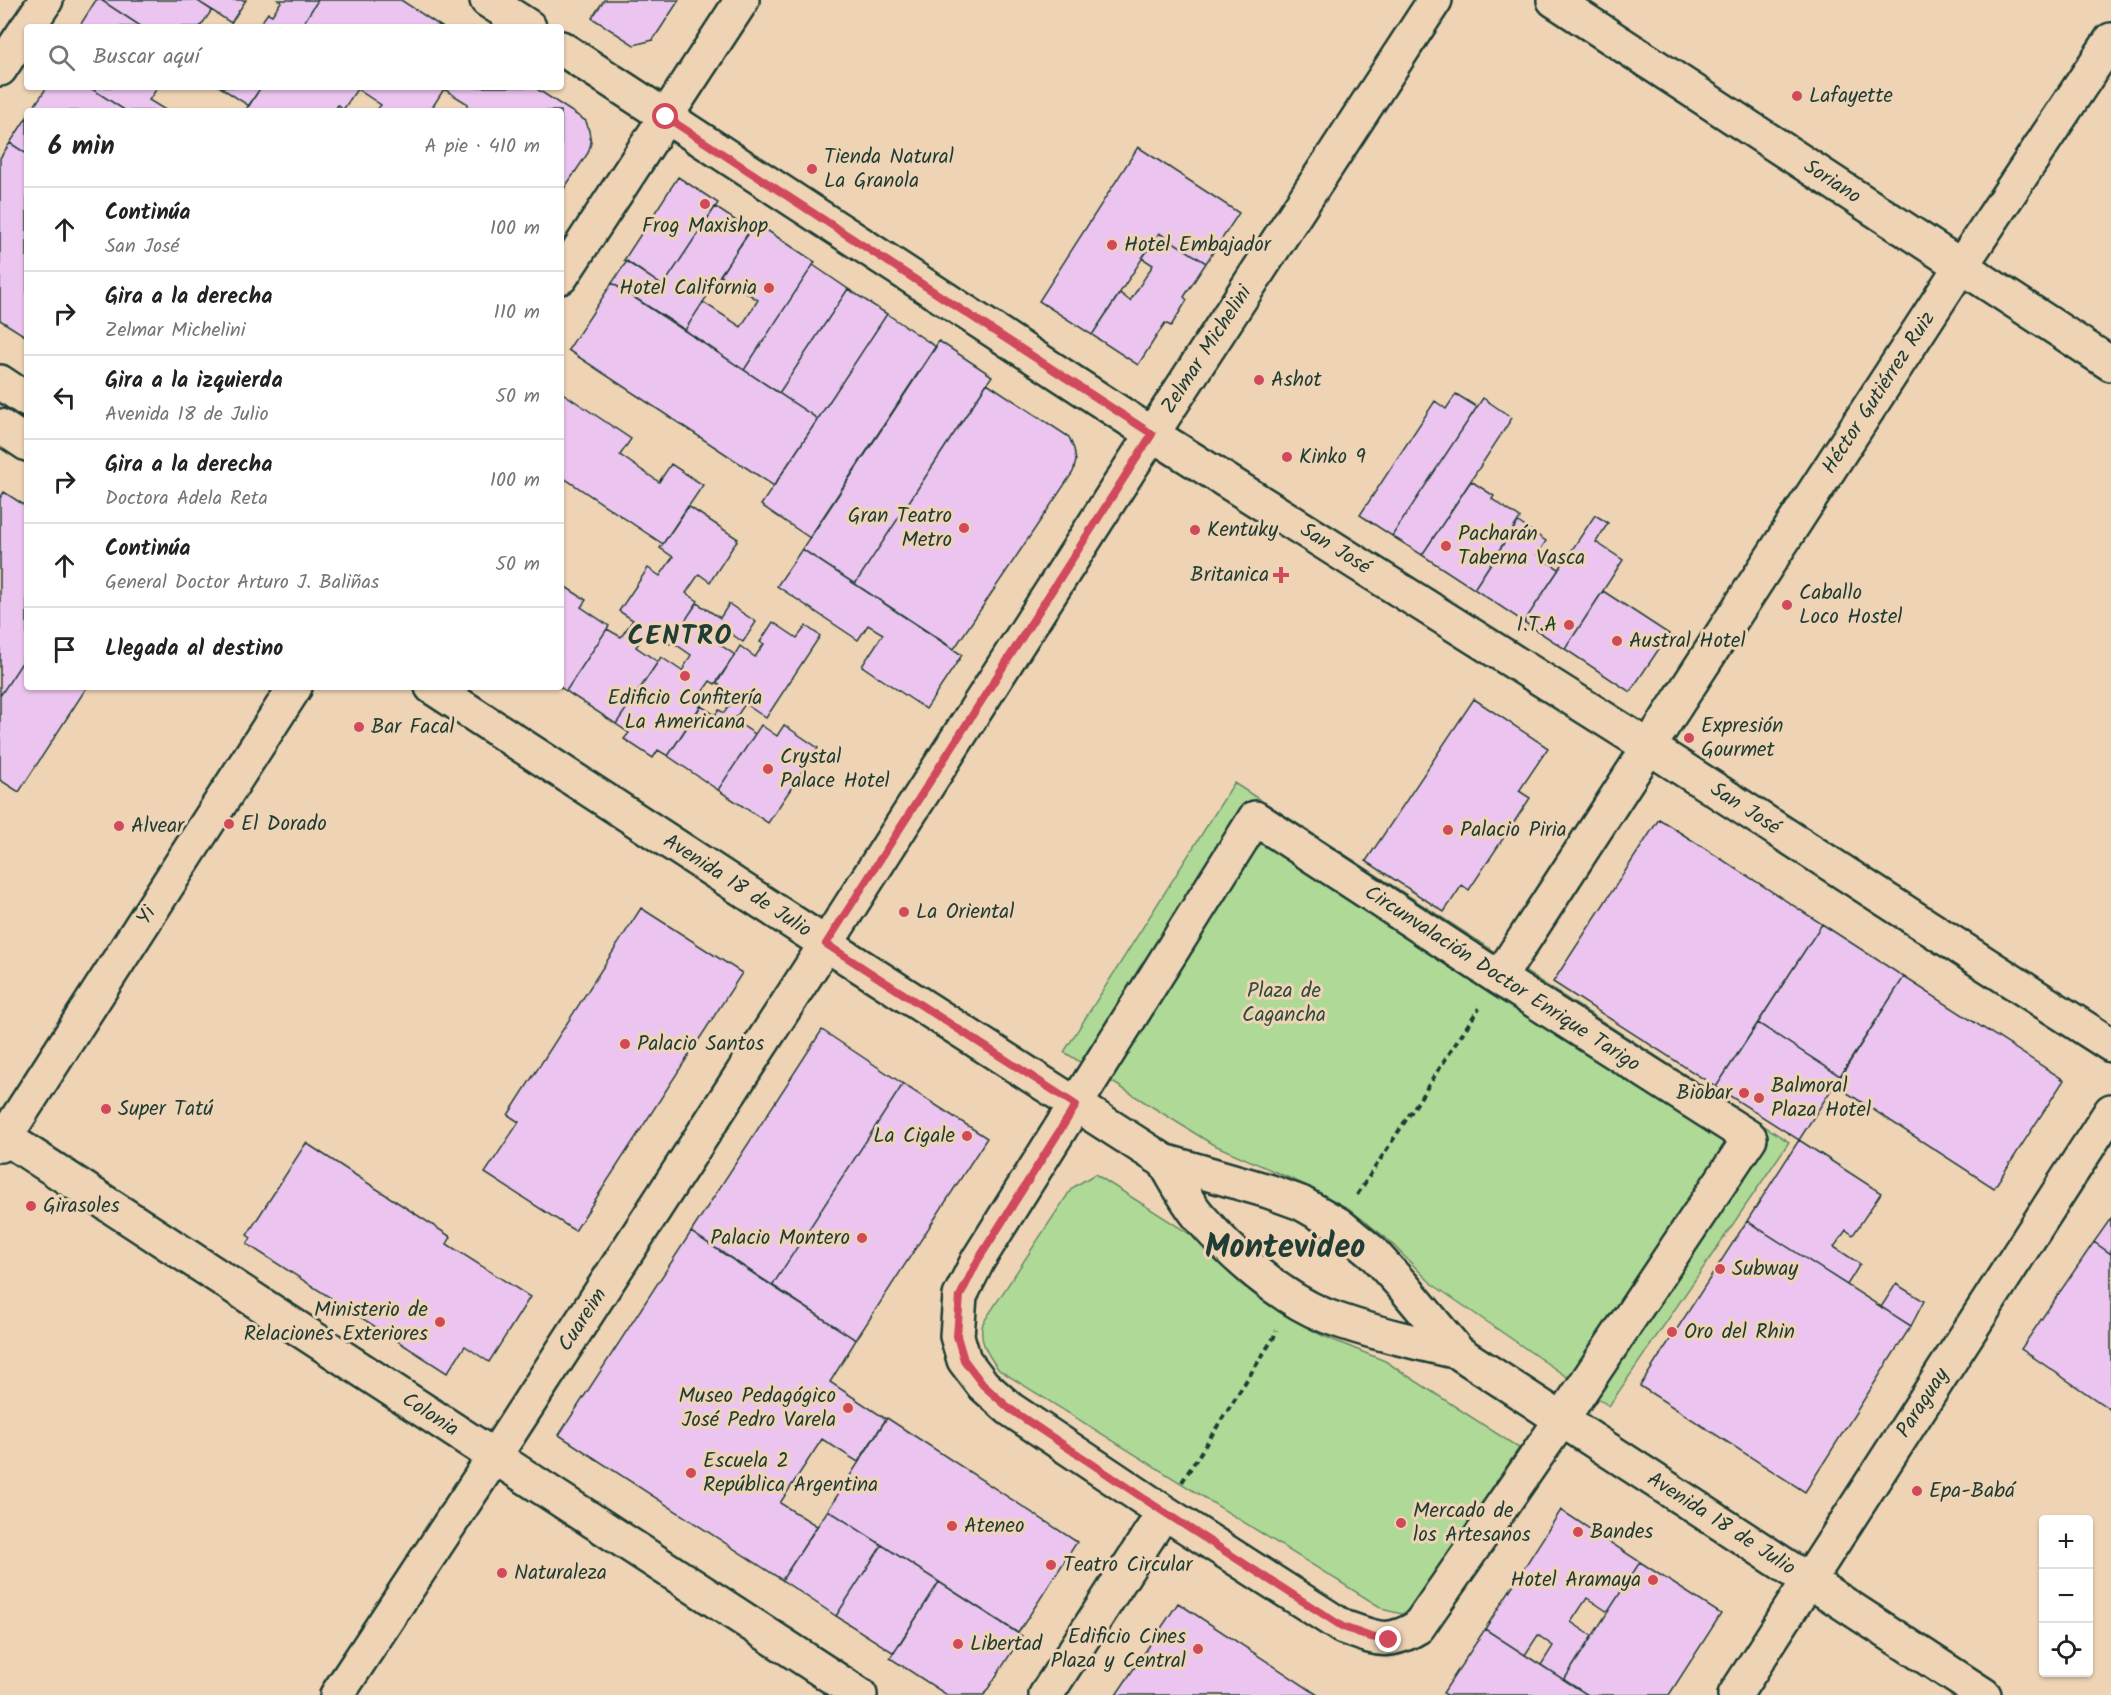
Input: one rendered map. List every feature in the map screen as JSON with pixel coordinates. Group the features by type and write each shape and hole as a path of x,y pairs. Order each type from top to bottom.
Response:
{"street":[{"path":"30,24 46,0"},
{"path":"488,0 524,24"},
{"path":"564,272 742,0"},
{"name":"Zelmar Michelini","path":"826,944 1152,434 1435,0"},
{"name":"Soriano","path":"1554,0 2111,364"},
{"path":"0,69 24,33"},
{"name":"Héctor Gutiérrez Ruiz","path":"1499,978 1961,266 2111,40"},
{"name":"San José","path":"564,50 1152,434 1649,747 2111,1045"},
{"path":"0,382 24,398"},
{"path":"0,426 24,442"},
{"name":"Yi","path":"2,1139 293,690"},
{"name":"Avenida 18 de Julio","path":"437,690 1164,1161 1268,1191 1301,1203 1338,1224 1372,1252 1458,1352 1984,1695"},
{"name":"Circunvalación Doctor Enrique Tarigo","path":"1076,1105 1255,818 1499,978 1750,1138 1562,1419"},
{"name":"Cuareim","path":"337,1695 826,944"},
{"path":"1076,1105 978,1260 960,1296 957,1336 964,1360 983,1385 1010,1409 1164,1512 1343,1627 1371,1637 1389,1640 1403,1636 1418,1627 1562,1419"},
{"name":"Paraguay","path":"1735,1695 2111,1111"},
{"name":"Colonia","path":"2,1139 860,1695"},
{"name":"Avenida 18 de Julio","path":"1164,1161 1197,1214 1242,1260 1288,1295 1324,1315 1361,1328 1458,1352"},
{"path":"1046,1695 1164,1512"}],"path":[{"path":"1338,1224 1499,978"},
{"path":"1194,1462 1274,1336 1288,1295"}],"green space":[{"name":"Plaza de Cagancha","path":"1234,783 1789,1142 1609,1406 1432,1284 1385,1237 1350,1210 1303,1184 1212,1144 1064,1052"},
{"path":"1095,1174 1193,1236 1242,1285 1281,1313 1321,1335 1385,1361 1519,1448 1415,1605 1402,1614 1385,1610 999,1370 983,1342 983,1323 1072,1188"}],"building":[{"path":"96,0 101,0 137,24 81,24"},
{"path":"101,0 196,0 212,10 202,24 137,24"},
{"path":"196,0 246,0 231,23"},
{"path":"278,0 318,0 303,24 260,24 268,13 272,15 281,2"},
{"path":"318,0 401,0 437,24 303,24"},
{"path":"604,0 679,0 653,40 634,45 592,18"},
{"path":"45,90 94,90 121,108 33,108"},
{"path":"94,90 156,90 149,100 162,108 121,108"},
{"path":"225,90 259,90 249,106"},
{"path":"259,90 356,90 344,108 338,105 336,108 247,108"},
{"path":"358,90 443,90 432,108 378,108 381,105"},
{"path":"446,90 539,90 586,121 591,143 588,153 564,189 564,108 465,108 468,104"},
{"path":"24,122 24,152 10,143"},
{"path":"10,143 24,152 24,335 0,320 0,158"},
{"name":"Hotel Embajador","path":"1138,147 1239,213 1206,263 1159,233 1092,335 1039,301"},
{"path":"678,177 718,203 663,286 624,260"},
{"path":"715,207 750,230 685,330 612,283 627,261 663,286"},
{"name":"Hotel California","path":"756,223 815,262 744,370 685,330 703,302 741,327 758,300 720,275"},
{"path":"1159,233 1206,263 1184,297 1187,300 1171,326 1165,323 1138,365 1092,335 1120,293 1130,301 1153,265 1142,258"},
{"path":"813,265 848,289 779,393 744,370"},
{"path":"612,283 818,419 774,486 568,350"},
{"path":"848,289 887,314 818,419 779,393"},
{"path":"887,314 936,347 810,538 761,505"},
{"path":"939,341 992,376 855,584 802,549"},
{"name":"Gran Teatro Metro","path":"987,383 1069,437 1076,461 1073,472 954,649 855,584"},
{"path":"564,394 631,439 620,455 659,482 671,464 703,485 663,544 564,478"},
{"path":"1456,394 1477,407 1392,536 1360,515 1435,401 1446,409"},
{"path":"1483,398 1512,418 1422,555 1392,536"},
{"path":"1471,481 1494,496 1492,499 1520,518 1474,589 1422,555"},
{"path":"4,492 24,505 24,660 0,696 0,498"},
{"path":"688,506 738,539 710,582 699,574 686,593 698,601 670,644 648,629 636,647 658,662 616,724 566,691 607,629 621,637 633,620 619,611 648,568 660,576 673,557 660,548"},
{"path":"1595,515 1608,523 1596,542 1623,560 1565,649 1524,622"},
{"path":"1518,522 1546,541 1537,555 1559,569 1524,622 1474,589"},
{"path":"802,549 962,655 926,709 862,666 883,634 868,625 858,640 777,586"},
{"path":"564,586 586,600 581,607 609,626 566,691 564,690"},
{"name":"Austral Hotel","path":"1603,591 1669,634 1630,692 1565,649"},
{"name":"Edificio Confitería La Americana","path":"697,603 720,618 729,604 756,622 743,642 727,631 719,644 735,655 715,684 710,681 698,698 703,702 668,756 658,750 653,758 624,739 629,733 616,724 661,657 682,671 691,655 671,641"},
{"path":"773,622 797,638 806,626 820,636 766,718 745,704 734,720 755,734 718,790 668,756 701,706 715,715 719,710 724,713 736,696 717,683 740,646 755,657 764,644 760,642"},
{"path":"24,660 24,690 85,690 19,792 0,780 0,696"},
{"name":"Palacio Piria","path":"1474,699 1548,748 1519,791 1530,798 1469,890 1462,885 1444,912 1366,861"},
{"name":"Crystal Palace Hotel","path":"761,725 777,736 784,725 818,748 768,823 718,790"},
{"path":"1659,819 1822,924 1716,1087 1553,982"},
{"name":"Palacio Santos","path":"641,908 742,973 575,1231 485,1173 519,1122 508,1115"},
{"path":"1822,924 1904,977 1840,1076 1758,1023"},
{"path":"1904,977 2064,1080 1994,1188 1835,1085"},
{"path":"1758,1023 1840,1076 1799,1140 1716,1087"},
{"path":"822,1030 903,1084 772,1286 691,1232"},
{"name":"Palacio Montero","path":"903,1084 987,1138 856,1340 772,1286"},
{"path":"1799,1140 1881,1193 1853,1235 1846,1230 1834,1247 1860,1264 1847,1285 1747,1221"},
{"path":"306,1143 451,1237 447,1244 530,1297 489,1362 465,1346 447,1373 247,1244 251,1238 247,1235"},
{"path":"2111,1218 2111,1254 2094,1242"},
{"path":"1747,1221 1911,1326 1805,1492 1640,1386"},
{"path":"691,1232 856,1340 830,1382 886,1419 858,1462 822,1439 780,1503 817,1526 782,1580 559,1435"},
{"path":"2094,1242 2111,1254 2111,1410 2021,1349"},
{"path":"1896,1284 1924,1301 1911,1326 1881,1307"},
{"name":"Ateneo","path":"887,1418 1077,1542 1018,1633 828,1510"},
{"path":"828,1510 882,1545 836,1616 782,1580"},
{"path":"1561,1510 1640,1562 1608,1612 1587,1598 1571,1622 1592,1636 1564,1680 1541,1665 1553,1646 1538,1635 1525,1655 1485,1629"},
{"path":"882,1545 939,1582 894,1653 836,1616"},
{"path":"1640,1562 1721,1614 1669,1695 1588,1695 1564,1680"},
{"name":"Libertad","path":"939,1582 1022,1636 984,1695 947,1695 890,1658"},
{"name":"Edificio Cines Plaza y Central","path":"1178,1603 1318,1695 1116,1695"},
{"path":"1485,1629 1588,1695 1447,1695 1443,1693"}],"place":[{"name":"Lafayette","path":"1797,96"},
{"name":"Tienda Natural La Granola","path":"812,169"},
{"name":"Frog Maxishop","path":"705,204"},
{"name":"Hotel Embajador","path":"1112,245"},
{"name":"Hotel California","path":"769,288"},
{"name":"Ashot","path":"1259,380"},
{"name":"Kinko 9","path":"1287,457"},
{"name":"Gran Teatro Metro","path":"964,528"},
{"name":"Kentuky","path":"1195,530"},
{"name":"Pacharán Taberna Vasca","path":"1446,546"},
{"name":"Britanica","path":"1281,575"},
{"name":"Caballo Loco Hostel","path":"1787,605"},
{"name":"I.T.A","path":"1569,625"},
{"name":"Austral Hotel","path":"1617,641"},
{"name":"Edificio Confitería La Americana","path":"685,676"},
{"name":"Bar Facal","path":"359,727"},
{"name":"Expresión Gourmet","path":"1689,738"},
{"name":"Crystal Palace Hotel","path":"768,769"},
{"name":"El Dorado","path":"229,824"},
{"name":"Alvear","path":"119,826"},
{"name":"Palacio Piria","path":"1448,830"},
{"name":"La Oriental","path":"904,912"},
{"name":"Palacio Santos","path":"625,1044"},
{"name":"Biobar","path":"1744,1093"},
{"name":"Balmoral Plaza Hotel","path":"1759,1098"},
{"name":"Super Tatú","path":"106,1109"},
{"name":"La Cigale","path":"967,1136"},
{"name":"Girasoles","path":"31,1206"},
{"name":"Palacio Montero","path":"862,1238"},
{"name":"Subway","path":"1720,1269"},
{"name":"Ministerio de Relaciones Exteriores","path":"440,1322"},
{"name":"Oro del Rhin","path":"1672,1332"},
{"name":"Museo Pedagógico José Pedro Varela","path":"848,1408"},
{"name":"Escuela 2 República Argentina","path":"691,1473"},
{"name":"Epa-Babá","path":"1917,1491"},
{"name":"Mercado de los Artesanos","path":"1401,1523"},
{"name":"Ateneo","path":"952,1526"},
{"name":"Bandes","path":"1578,1532"},
{"name":"Teatro Circular","path":"1051,1565"},
{"name":"Naturaleza","path":"502,1573"},
{"name":"Hotel Aramaya","path":"1653,1580"},
{"name":"Libertad","path":"958,1644"},
{"name":"Edificio Cines Plaza y Central","path":"1198,1649"}],"district":[{"name":"CENTRO","path":"680,636"},
{"name":"Montevideo","path":"1285,1248"}],"route":[{"path":"666,117 1152,434 826,944 1076,1105 1012,1204 978,1260 960,1296 957,1336 964,1360 983,1385 1010,1409 1164,1512 1343,1627 1371,1637 1389,1640"}]}
